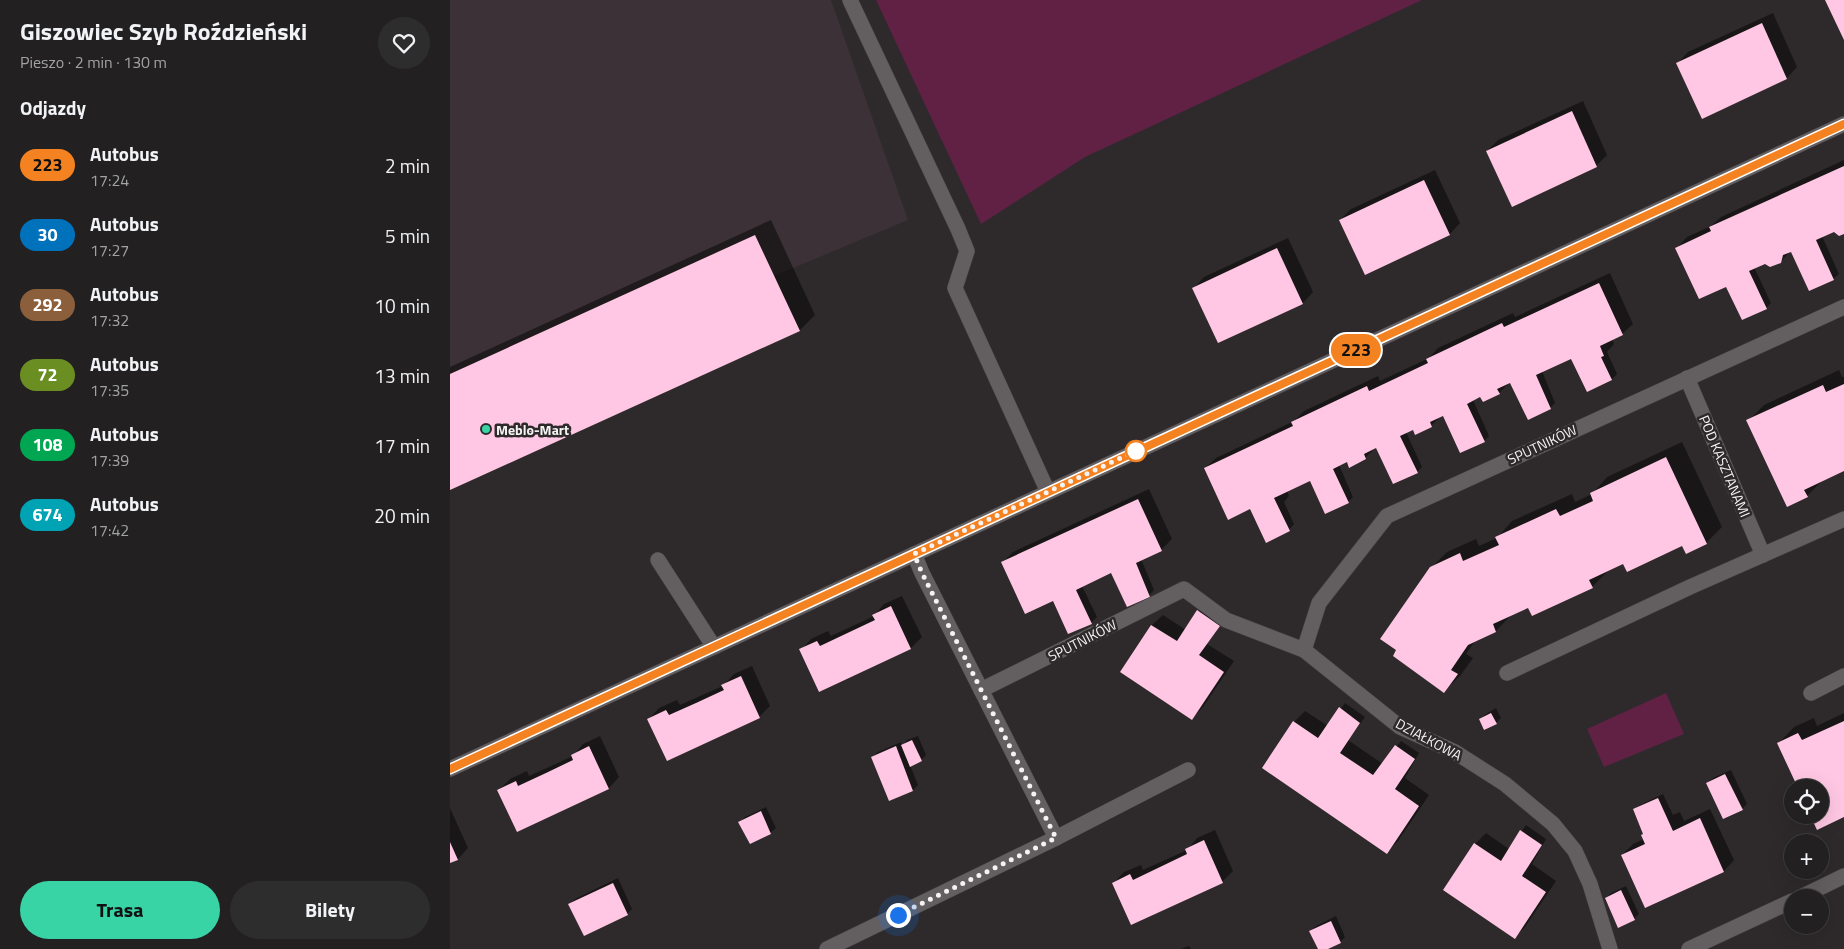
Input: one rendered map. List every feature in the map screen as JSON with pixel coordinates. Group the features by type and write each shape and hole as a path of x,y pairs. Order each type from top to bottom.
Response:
{"street":[{"path":"850,0 967,251 955,288 1048,492"},
{"path":"450,769 1844,124"},
{"name":"SPUTNIKÓW","path":"1304,650 1319,603 1387,516 1844,307"},
{"name":"POD KASZTANAMI","path":"1687,378 1764,555"},
{"path":"1507,673 1844,518"},
{"path":"914,554 1056,838"},
{"path":"658,560 714,647"},
{"name":"SPUTNIKÓW","path":"981,690 1184,589"},
{"name":"DZIAŁKOWA","path":"1184,589 1226,620 1304,650 1400,727 1455,752 1505,784 1552,824 1575,851 1590,884 1610,949"},
{"path":"1811,693 1844,676"},
{"path":"828,949 1056,838 1188,770"},
{"path":"1818,889 1844,876"},
{"path":"1689,949 1784,905"}],"shaded area":[{"path":"450,0 831,0 908,220 450,411"},
{"path":"876,0 1422,0 1085,157 981,224"},
{"path":"1666,693 1684,734 1604,767 1587,729"}],"building":[{"path":"1825,0 1844,0 1844,40"},
{"path":"1762,23 1787,79 1702,119 1676,63"},
{"path":"1572,111 1597,167 1512,207 1486,151"},
{"path":"1844,166 1844,234 1839,236 1834,232 1816,240 1834,280 1809,291 1791,252 1783,255 1781,263 1770,267 1765,264 1749,271 1767,309 1742,320 1726,287 1699,299 1675,248 1711,231 1709,227"},
{"path":"1424,180 1450,235 1365,275 1339,220"},
{"path":"755,235 800,331 450,490 450,374"},
{"path":"1277,248 1303,304 1218,343 1192,288"},
{"path":"1599,283 1623,335 1600,346 1604,356 1601,357 1612,380 1587,392 1571,359 1536,375 1551,409 1528,420 1510,383 1497,389 1500,394 1483,402 1480,397 1467,404 1485,442 1460,453 1443,416 1430,422 1432,427 1415,435 1413,430 1400,436 1418,473 1393,484 1376,448 1364,454 1366,459 1349,468 1347,462 1333,469 1349,503 1325,514 1310,481 1274,498 1290,531 1266,543 1250,509 1228,520 1204,468 1293,426 1291,422 1367,386 1369,391 1428,363 1426,359 1502,323 1504,327"},
{"path":"1844,384 1844,471 1804,490 1808,497 1787,507 1746,420 1823,385 1826,392"},
{"path":"1666,457 1707,544 1686,554 1682,546 1627,572 1623,564 1589,580 1593,588 1532,616 1528,608 1493,624 1496,632 1468,645 1451,670 1458,674 1444,693 1393,656 1396,650 1380,639 1430,567 1460,553 1463,561 1499,545 1495,537 1556,509 1560,516 1593,501 1590,493"},
{"path":"1138,499 1162,551 1136,563 1150,597 1127,607 1111,573 1076,590 1092,624 1068,634 1053,601 1025,614 1001,562"},
{"path":"891,606 911,649 819,692 799,649 817,641 820,646 875,620 872,615"},
{"path":"1197,610 1220,626 1199,655 1224,672 1192,720 1120,672 1151,625 1177,641"},
{"path":"741,676 760,718 667,761 647,719 666,710 669,715 696,703 724,690 721,685"},
{"path":"1339,707 1360,723 1340,753 1373,775 1395,745 1415,759 1395,789 1419,806 1387,854 1262,768 1293,721 1318,738"},
{"path":"1491,713 1497,724 1484,730 1479,719"},
{"path":"1844,721 1844,817 1817,830 1814,824 1829,824 1829,779 1794,779 1777,743 1798,733 1802,740"},
{"path":"912,740 922,761 910,767 901,745"},
{"path":"589,746 609,789 517,832 497,790 516,781 518,786 546,773 573,760 571,755"},
{"path":"896,746 913,791 889,801 871,757"},
{"path":"1725,774 1743,810 1723,819 1706,783"},
{"path":"1658,798 1673,831 1700,818 1724,872 1645,908 1621,855 1645,844 1633,809"},
{"path":"761,811 771,834 750,844 738,822"},
{"path":"1520,830 1542,845 1522,876 1546,892 1515,939 1443,890 1474,843 1501,861"},
{"path":"1204,840 1223,883 1131,925 1112,883 1130,874 1133,880 1187,854 1185,849"},
{"path":"450,842 458,860 450,863"},
{"path":"613,883 628,915 584,936 568,904"},
{"path":"1621,890 1635,920 1618,928 1605,898"},
{"path":"1331,921 1341,943 1328,949 1318,949 1309,931"}],"bus line":[{"name":"223","path":"450,769 1844,124"}],"place":[{"name":"Meblo-Mart","path":"486,429"}],"route":[{"path":"898,915 1056,838 914,554 1138,450 1136,451"}]}
